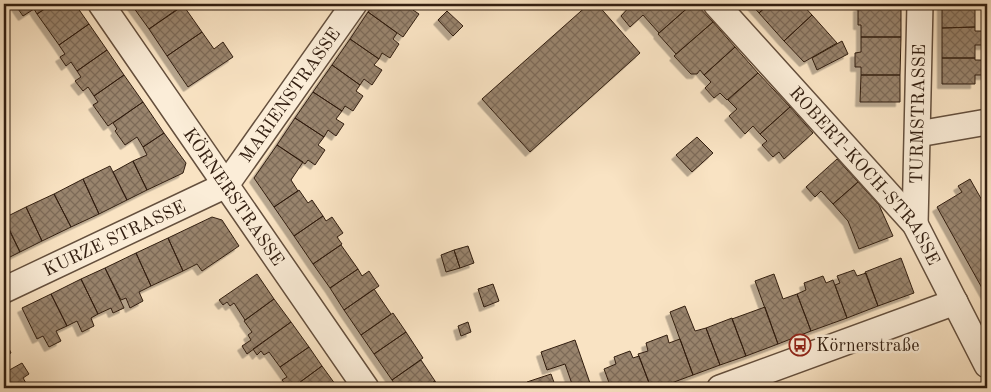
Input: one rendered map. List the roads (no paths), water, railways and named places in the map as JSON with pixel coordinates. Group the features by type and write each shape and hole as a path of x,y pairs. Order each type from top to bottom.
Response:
{"street":[{"name":"KÖRNERSTRASSE","path":"101,4 366,388"},
{"name":"MARIENSTRASSE","path":"226,185 354,4"},
{"name":"ROBERT-KOCH-STRASSE","path":"716,4 915,224 955,302 980,335 987,365"},
{"name":"TURMSTRASSE","path":"915,224 920,4"},
{"path":"918,134 987,122"},
{"name":"KURZE STRASSE","path":"4,290 226,185"},
{"path":"720,388 955,302"}],"place":[{"name":"Körnerstraße","path":"800,345"}]}
